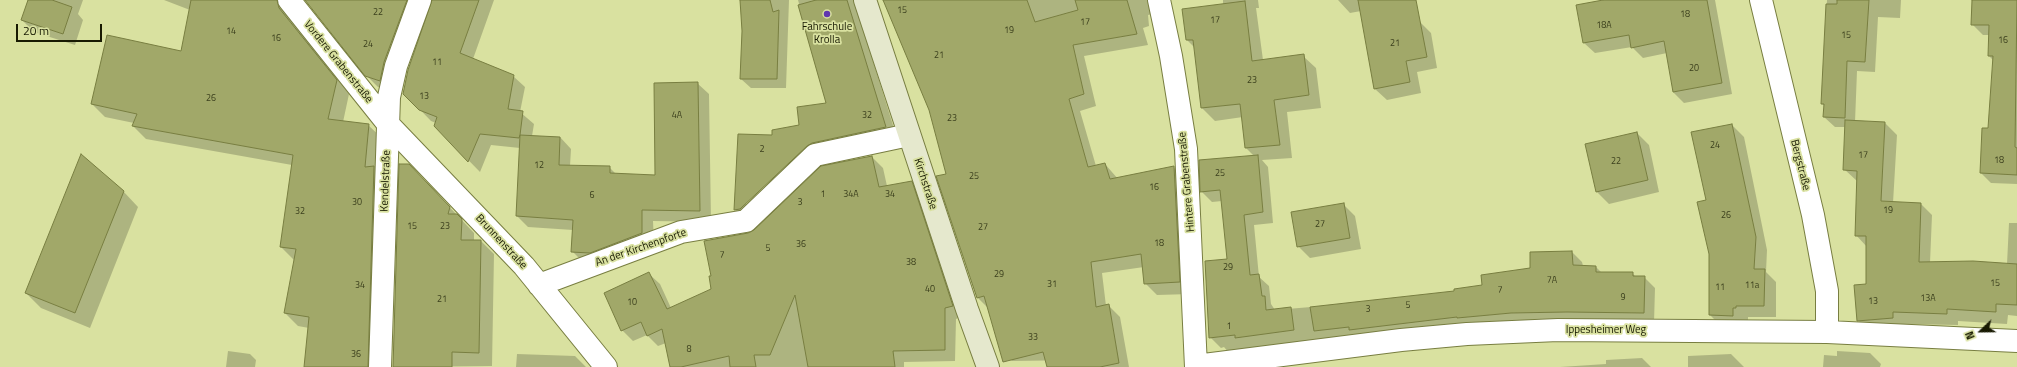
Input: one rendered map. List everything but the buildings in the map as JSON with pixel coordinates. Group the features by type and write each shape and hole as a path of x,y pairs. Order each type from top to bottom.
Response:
{"street":[{"name":"Vordere Grabenstraße","path":"289,0 388,124"},
{"name":"Kendelstraße","path":"380,367 389,97 396,66 420,0"},
{"name":"Kirchstraße","path":"865,0 988,367"},
{"name":"Hintere Grabenstraße","path":"1159,0 1171,56 1186,149 1196,366"},
{"name":"Bergstraße","path":"1761,0 1814,222 1827,292 1827,332"},
{"name":"Brunnenstraße","path":"388,124 524,266 606,367"},
{"name":"An der Kirchenpforte","path":"539,284 681,232 746,221 816,155 909,134"},
{"name":"Ippesheimer Weg","path":"1196,366 1303,351 1466,334 1558,330 1827,332 2017,341"}],"place":[{"name":"Fahrschule Krolla","path":"827,14"}]}
